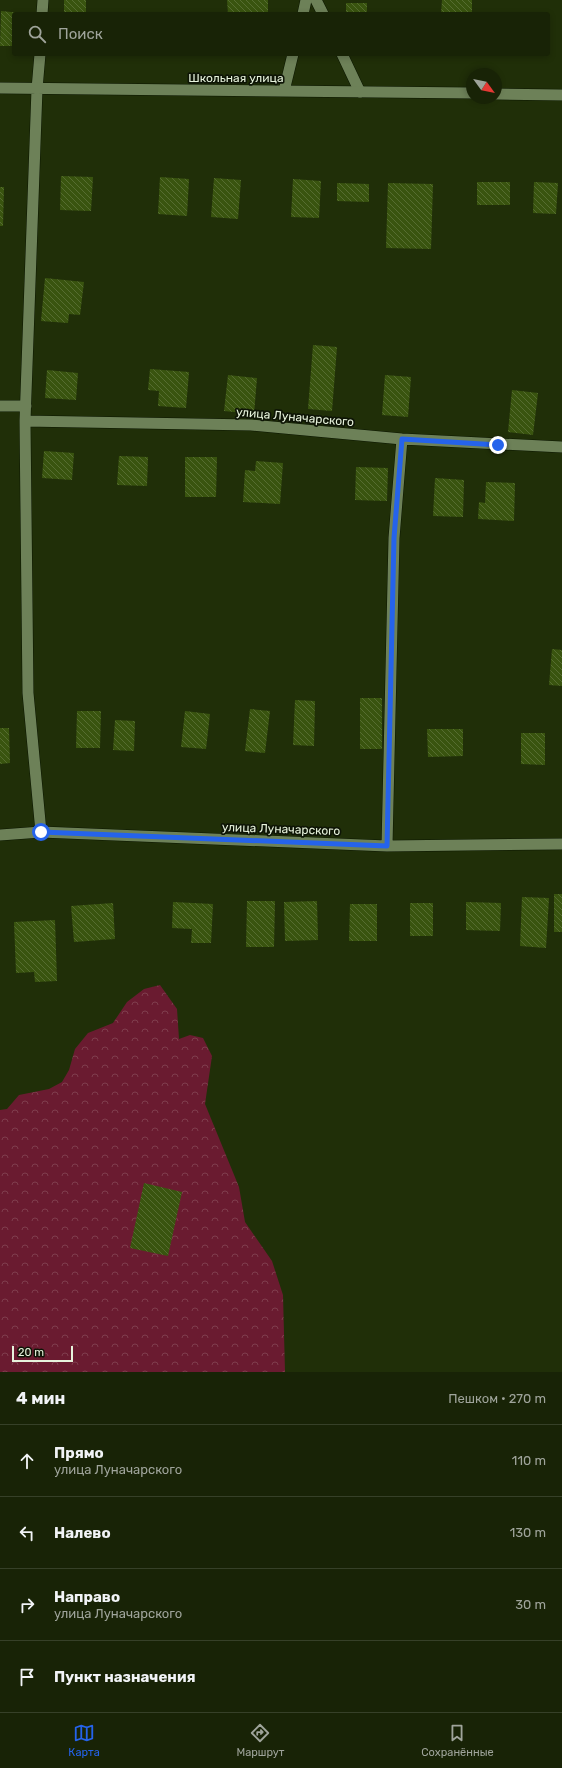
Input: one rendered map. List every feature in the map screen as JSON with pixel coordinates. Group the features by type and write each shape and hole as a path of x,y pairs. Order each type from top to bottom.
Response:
{"street":[{"path":"42,12 43,0"},
{"path":"303,12 306,0"},
{"path":"316,0 321,12"},
{"path":"40,56 37,89 25,421 28,693 41,832"},
{"path":"284,91 293,56"},
{"path":"343,56 360,92"},
{"name":"Школьная улица","path":"0,88 466,93"},
{"path":"502,94 562,95"},
{"path":"0,406 26,406"},
{"name":"улица Луначарского","path":"25,421 251,425 402,439 562,448"},
{"path":"387,846 394,538 402,439"},
{"name":"улица Луначарского","path":"0,835 41,832 387,846 562,844"}],"green space":[{"path":"160,985 177,1009 179,1039 190,1035 203,1038 212,1056 205,1104 239,1187 245,1222 272,1261 283,1295 285,1372 0,1372 0,1110 7,1109 19,1095 49,1089 62,1082 69,1070 75,1049 88,1033 113,1023 127,1002 144,989"}],"building":[{"path":"64,0 86,0 86,12 64,12"},
{"path":"227,0 268,0 268,12 228,12"},
{"path":"442,0 472,0 472,12 441,12"},
{"path":"346,3 367,3 367,12 346,12"},
{"path":"1,11 12,12 12,46 0,46"},
{"path":"61,176 93,177 91,211 60,210"},
{"path":"160,177 189,179 187,216 158,214"},
{"path":"214,178 241,180 238,219 211,217"},
{"path":"293,179 321,181 319,218 291,217"},
{"path":"477,182 510,182 510,205 477,205"},
{"path":"534,182 558,183 556,214 533,213"},
{"path":"337,183 369,184 369,202 337,201"},
{"path":"388,183 433,184 431,249 386,248"},
{"path":"0,187 4,187 3,226 0,226"},
{"path":"45,278 84,282 80,315 69,314 68,323 41,321"},
{"path":"313,345 337,347 332,411 308,409"},
{"path":"150,369 189,372 186,408 158,406 159,391 148,390"},
{"path":"47,370 78,373 76,400 45,398"},
{"path":"228,375 257,378 254,414 224,411"},
{"path":"385,375 411,377 408,417 382,415"},
{"path":"512,390 538,393 533,435 508,432"},
{"path":"44,451 74,453 72,480 42,478"},
{"path":"119,456 148,457 147,486 117,485"},
{"path":"185,457 217,457 216,497 185,497"},
{"path":"256,461 283,463 280,504 243,502 245,470 255,471"},
{"path":"356,467 388,468 387,501 355,500"},
{"path":"435,478 464,480 463,517 433,516"},
{"path":"486,482 515,483 514,521 478,519 479,502 485,503"},
{"path":"552,649 562,650 562,686 549,685"},
{"path":"360,698 382,698 382,749 360,749"},
{"path":"295,700 315,701 314,746 293,745"},
{"path":"250,709 270,711 265,753 245,751"},
{"path":"77,711 101,711 100,748 76,748"},
{"path":"185,711 210,714 206,749 181,747"},
{"path":"115,720 135,721 134,751 113,750"},
{"path":"0,728 9,728 10,763 0,764"},
{"path":"427,729 463,729 463,756 428,757"},
{"path":"521,733 545,733 545,765 521,764"},
{"path":"554,894 562,894 562,932 554,932"},
{"path":"522,897 549,898 546,948 520,946"},
{"path":"247,901 275,901 274,947 246,947"},
{"path":"317,901 318,940 285,941 284,902"},
{"path":"173,902 213,904 211,943 191,943 192,929 172,928"},
{"path":"466,902 501,903 500,931 466,930"},
{"path":"113,903 115,939 74,942 71,906"},
{"path":"410,903 433,903 433,936 410,936"},
{"path":"350,904 377,904 377,941 349,941"},
{"path":"55,920 57,981 35,982 34,972 16,973 14,922"},
{"path":"144,1183 182,1192 168,1256 130,1248"}],"route":[{"path":"41,832 387,846 394,538 402,439 498,445"}]}
